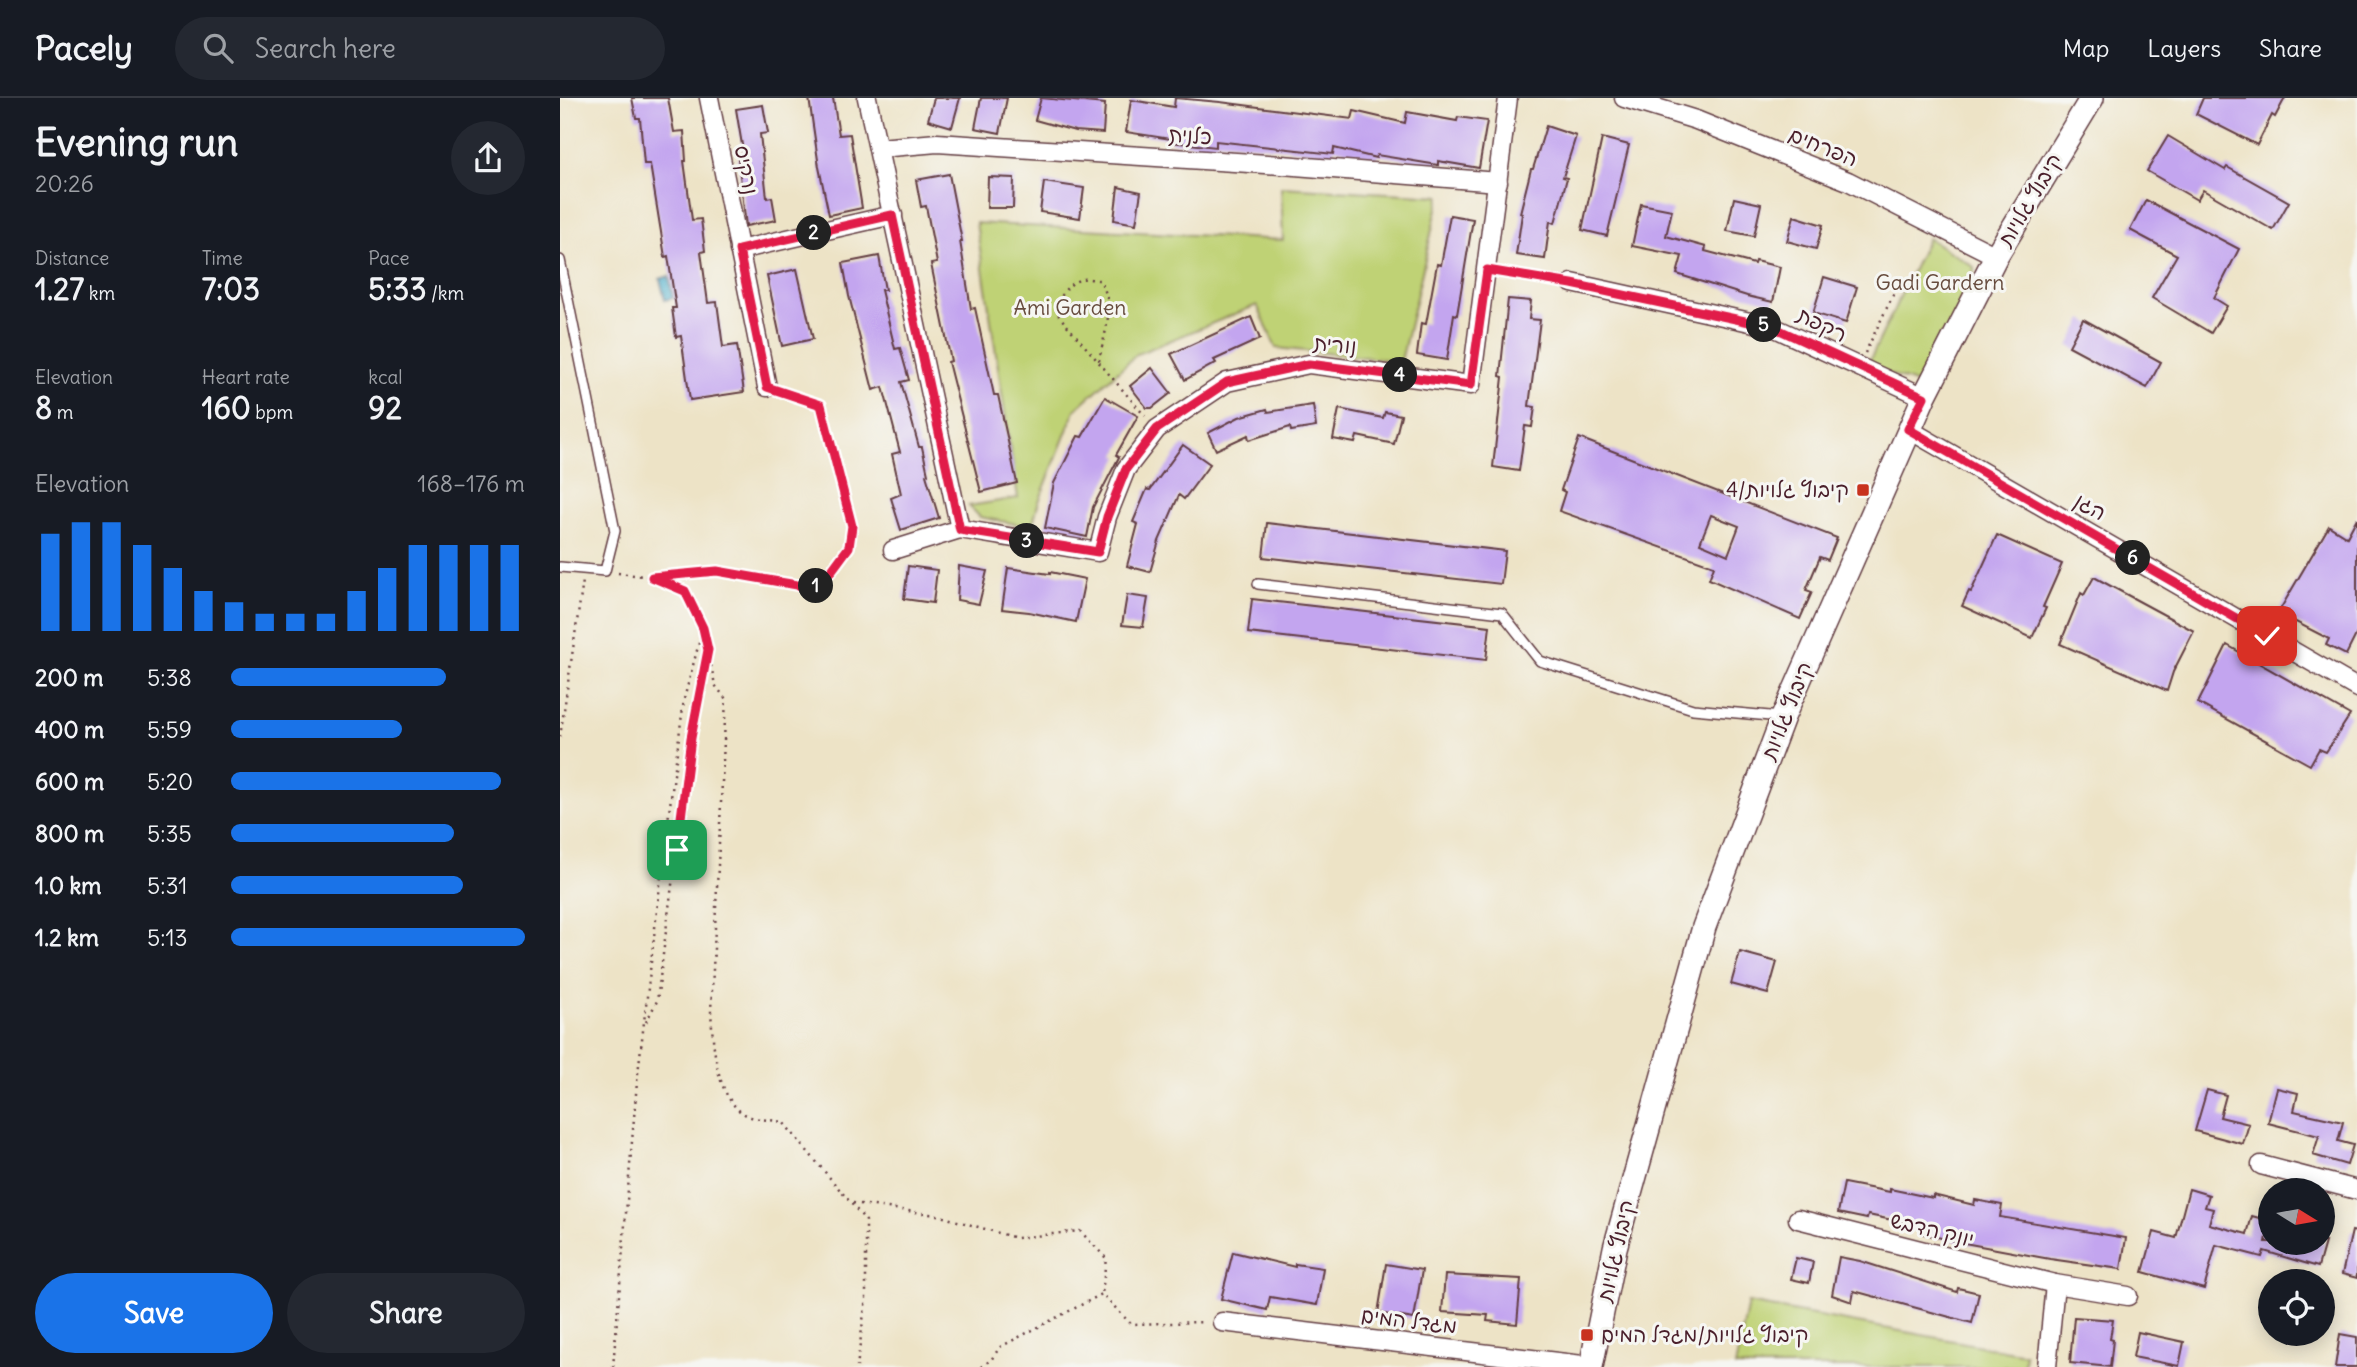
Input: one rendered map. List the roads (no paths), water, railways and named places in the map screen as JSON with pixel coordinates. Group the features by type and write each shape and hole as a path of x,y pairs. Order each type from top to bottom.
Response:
{"street":[{"name":"נרקיס","path":"709,98 767,387"},
{"path":"867,98 960,530"},
{"name":"נורית","path":"893,551 960,530 1098,552 1107,517 1126,469 1157,429 1227,382 1309,364 1471,385 1507,98"},
{"name":"הפרחים","path":"1624,98 1696,120 1848,181 1996,256"},
{"name":"קיבוץ גלויות","path":"1591,1366 1615,1248 1704,927 1783,717 1908,429 1996,256 2092,98"},
{"name":"כלנית","path":"878,148 937,143 1498,182"},
{"path":"739,250 892,215"},
{"name":"רקפת","path":"1572,284 1773,327 1924,397"},
{"name":"הגן","path":"1908,429 2357,688"},
{"path":"2261,1165 2357,1190"},
{"name":"יונק הדבש","path":"1798,1219 2055,1284 2128,1296"},
{"path":"2047,1367 2055,1284"},
{"name":"מגדל המים","path":"1222,1322 1591,1366"}],"lane":[{"path":"560,260 615,531 605,571 560,567"},
{"path":"1258,584 1502,613 1540,661 1693,709 1783,717"}],"water":[{"path":"669,276 673,298 665,300 660,279"}],"place":[{"name":"קיבוץ גלויות/4","path":"1863,490"},
{"name":"קיבוץ גלויות/מגדל המים","path":"1587,1335"}],"park label":[{"name":"Gadi Gardern","path":"1940,283"},
{"name":"Ami Garden","path":"1070,308"}]}
